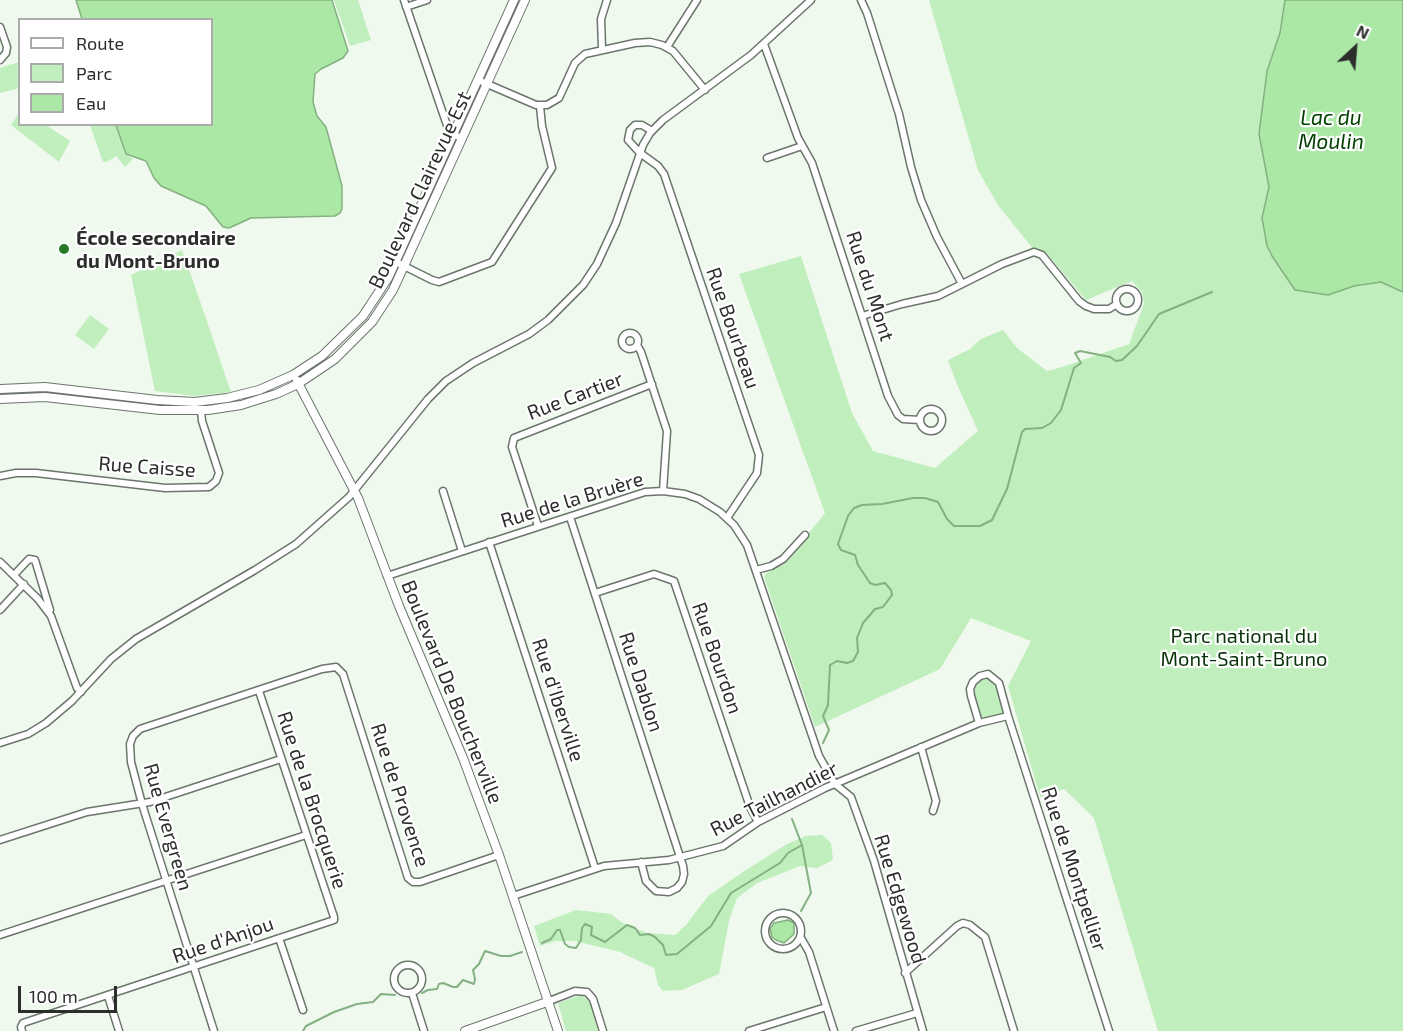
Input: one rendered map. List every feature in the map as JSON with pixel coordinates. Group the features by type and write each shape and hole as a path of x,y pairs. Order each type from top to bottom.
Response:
{"street":[{"path":"427,0 405,4 448,131 462,139"},
{"name":"Boulevard Clairevue Est","path":"0,389 45,387 195,402 248,393 293,375 327,352 355,325 373,303 396,262 514,0"},
{"name":"Boulevard Clairevue Est","path":"0,399 45,397 160,410 201,411 250,403 298,384 335,359 364,331 386,302 405,267 525,0"},
{"path":"602,49 601,19 607,0"},
{"path":"667,47 697,0"},
{"path":"0,743 38,729 62,711 111,659 131,642 287,550 323,522 354,492 441,386 473,363 535,330 583,285 597,264 613,230 640,153 652,131 764,44 811,0"},
{"path":"861,0 899,114 921,200 937,237 962,284"},
{"path":"0,27 7,47 6,53 0,60"},
{"path":"478,80 540,106 550,105 559,98 579,58 602,49 642,42 667,47 681,59 705,90"},
{"name":"Rue du Mont","path":"764,44 802,146 812,163 893,406 903,419 920,420"},
{"path":"396,262 440,282 486,266 494,260 552,168 542,126 540,106"},
{"path":"640,153 629,142 630,130 638,125 652,131"},
{"path":"767,158 802,146"},
{"name":"Rue Bourbeau","path":"640,153 658,166 665,177 759,455 757,473 727,518"},
{"path":"862,316 932,298 1002,264 1036,252 1042,255 1086,306 1094,309 1110,309 1117,304"},
{"path":"637,345 641,351 668,435 663,491"},
{"name":"Boulevard De Boucherville","path":"293,375 354,492 469,774 499,855 558,1031"},
{"name":"Rue Cartier","path":"538,526 512,441 518,436 652,384"},
{"name":"Rue Caisse","path":"0,476 36,472 165,488 209,487 216,482 219,473 202,421 201,411"},
{"path":"443,491 462,551"},
{"name":"Rue de la Bruère","path":"387,576 645,492 674,492 699,499 727,518 741,535 756,570 819,756 835,784"},
{"name":"Rue Dablon","path":"570,517 681,858"},
{"path":"756,570 771,566 783,559 805,535"},
{"name":"Rue d'Iberville","path":"489,542 595,868"},
{"path":"14,574 29,559 35,560 51,616 77,688 81,692"},
{"path":"0,562 24,584 51,616"},
{"name":"Rue Bourdon","path":"595,594 654,574 674,581 750,807 758,822"},
{"path":"0,610 24,584"},
{"name":"Rue de Provence","path":"336,667 343,674 408,878 413,882 420,882 499,855"},
{"name":"Rue Evergreen","path":"214,1031 141,804 129,750 130,741 137,731 147,726 322,669 336,667"},
{"name":"Rue de Montpellier","path":"980,723 970,689 973,682 984,674 993,677 999,683 1109,1031"},
{"name":"Rue de la Brocquerie","path":"259,691 334,920"},
{"name":"Rue Tailhandier","path":"513,896 595,868 681,858 723,846 758,822 835,784 980,723 1008,716"},
{"path":"921,747 936,801 933,811"},
{"path":"0,840 87,812 141,804 281,759"},
{"name":"Rue Edgewood","path":"835,784 850,797 874,861 923,1031"},
{"path":"0,935 306,836"},
{"path":"641,862 649,885 658,892 667,892 677,888 683,880 681,858"},
{"path":"801,938 793,947 776,949 771,946 765,936 766,925 774,915 780,913 792,915 801,925 801,938 809,952 834,1031"},
{"name":"Rue d'Anjou","path":"22,1028 108,996 334,920"},
{"path":"905,973 957,926 963,923 970,925 985,937 1014,1031"},
{"path":"279,938 303,1010"},
{"path":"407,966 415,968 421,975 419,988 412,993 399,990 394,982 399,969 407,966"},
{"path":"465,1031 575,991 587,993 593,999 603,1031"},
{"path":"412,993 424,1031"},
{"path":"108,996 119,1031"},
{"path":"751,1031 826,1007"},
{"path":"856,1031 917,1014"}],"green space":[{"path":"334,0 358,0 371,40 350,46"},
{"name":"Parc national du Mont-Saint-Bruno","path":"929,0 1403,0 1403,1031 1158,1031 1094,818 1064,789 1040,797 1008,686 1031,641 971,618 940,669 815,727 764,577 766,573 784,564 825,513 739,274 801,256 852,413 873,451 935,468 978,431 948,360 970,349 981,339 1003,330 1017,348 1047,371 1062,367 1129,344 1144,304 1142,292 1132,281 1086,300 1047,254 1033,249 998,205 978,170"},
{"path":"18,62 18,88 0,93 0,68"},
{"path":"18,114 18,126 48,126 70,141 59,162 11,125"},
{"path":"90,126 116,126 125,154 133,159 125,167 116,156 103,162"},
{"path":"182,250 231,392 195,396 155,391 131,275"},
{"path":"90,315 109,329 94,349 75,335"},
{"path":"984,674 999,683 1008,716 979,723 971,696 973,682"},
{"path":"822,835 831,843 833,860 817,868 800,866 757,883 737,898 729,921 719,974 682,990 663,991 658,985 654,968 620,952 574,941 556,941 540,946 534,926 576,910 611,914 621,922 647,933 675,935 686,925 708,896 743,872 787,844 806,836"},
{"path":"581,995 590,1003 598,1031 566,1031 558,1003"}],"water":[{"path":"76,0 332,0 348,51 343,58 315,74 313,102 317,116 326,127 342,186 340,213 335,216 251,218 229,228 223,227 206,206 161,186 154,178 146,161 126,154 116,126 213,126 213,18 82,18"},
{"name":"Lac du Moulin","path":"1285,0 1403,0 1403,292 1381,282 1354,286 1328,295 1295,290 1267,246 1262,218 1269,187 1259,134 1267,71 1280,33"},
{"path":"788,920 794,923 794,934 784,943 772,937 770,929 774,923"}],"waterway":[{"path":"823,743 829,730 823,716 828,705 830,665 837,661 847,663 853,661 858,652 857,638 863,623 875,609 883,607 892,595 885,583 875,585 870,583 858,565 855,555 841,550 838,544 848,516 854,508 862,505 925,498 938,502 947,519 954,526 980,526 992,520 1007,489 1022,432 1025,429 1042,428 1051,423 1061,410 1074,368 1081,363 1075,353 1080,351 1110,357 1116,361 1122,360 1137,346 1159,314 1212,292"},
{"path":"542,943 551,939 557,930 560,930 565,944 576,948 581,940 582,928 585,924 592,927 591,935 605,942 627,925 635,928 640,935 649,934 655,937 663,945 666,955 677,954 711,926 731,893 780,863 788,853 802,845 792,819"},
{"path":"801,911 811,893 802,845"},
{"path":"422,993 437,989 439,984 443,983 453,987 457,987 463,980 474,984 473,970 479,964 485,951 501,956 522,952"},
{"path":"303,1031 306,1026 334,1012 357,1004 373,1002 381,994 395,995"}],"place":[{"name":"École secondaire du Mont-Bruno","path":"64,249"}]}
